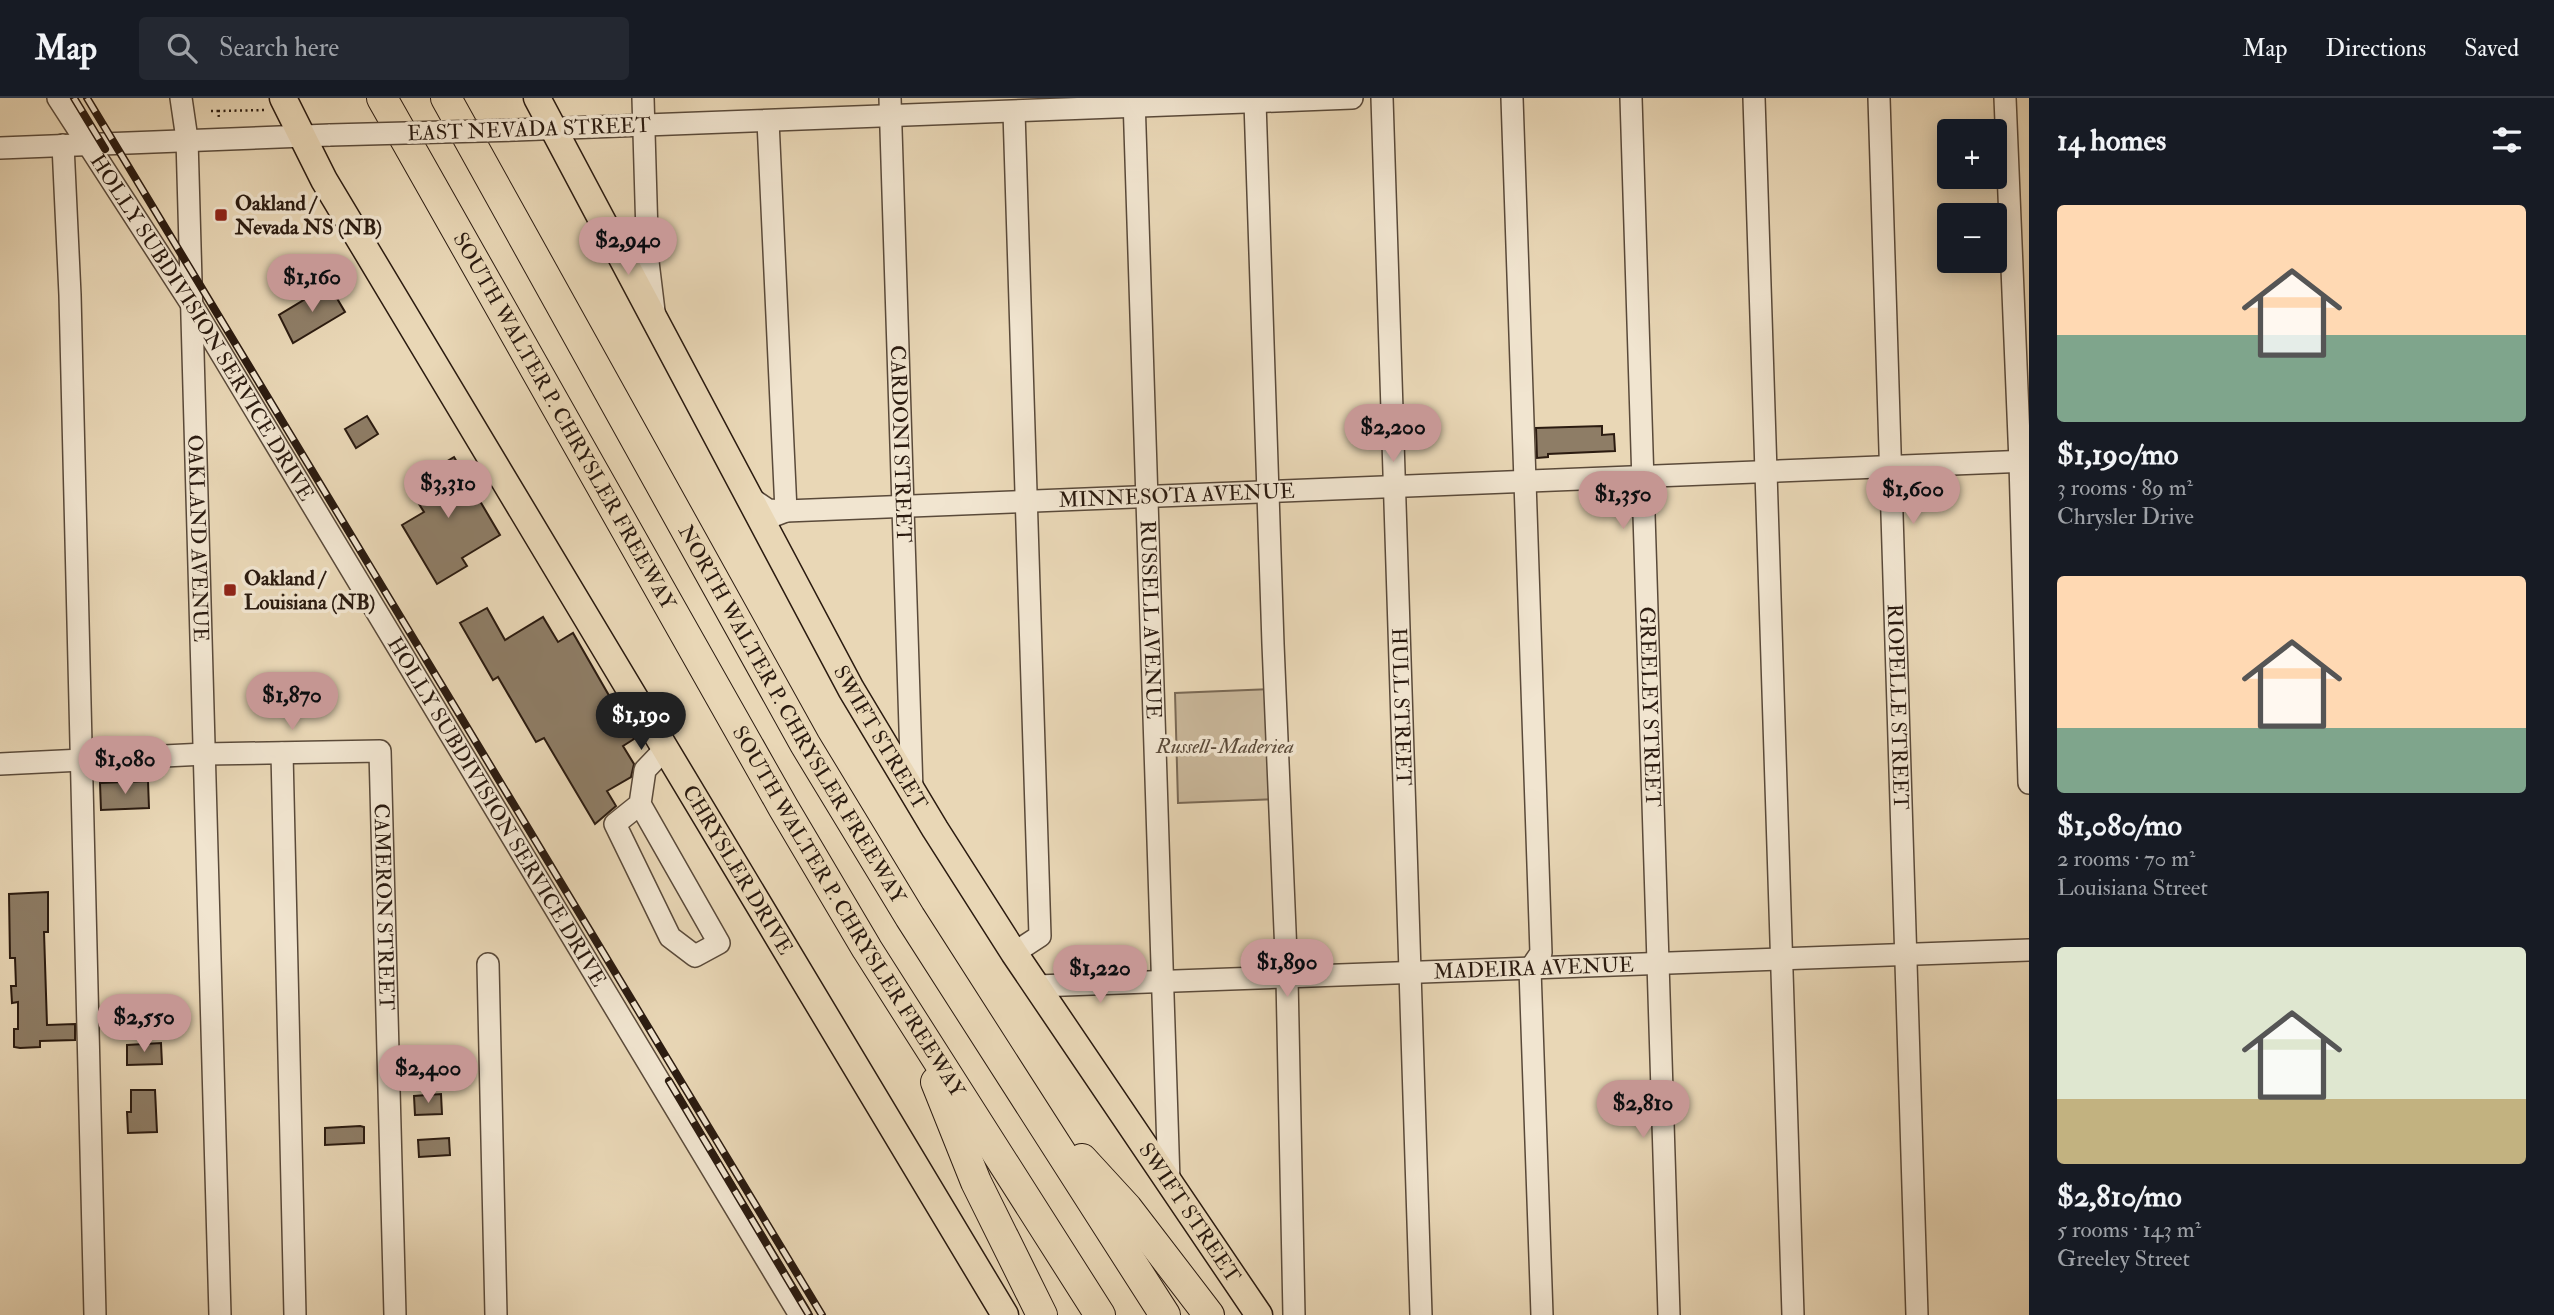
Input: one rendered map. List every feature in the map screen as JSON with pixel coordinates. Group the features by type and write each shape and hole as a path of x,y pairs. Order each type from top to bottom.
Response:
{"highway":[{"name":"SOUTH WALTER P. CHRYSLER FREEWAY","path":"382,98 783,807 867,949 1100,1315"},
{"name":"NORTH WALTER P. CHRYSLER FREEWAY","path":"446,98 805,744 910,917 1165,1315"},
{"path":"908,1014 976,1182 1042,1315"},
{"path":"1026,1096 1127,1208 1209,1315"}],"main road":[{"path":"537,98 553,129"},
{"name":"CHRYSLER DRIVE","path":"277,104 302,136 324,180 1005,1315"},
{"name":"SWIFT STREET","path":"553,129 747,495 773,515 851,689 1014,953 1259,1315"}],"street":[{"name":"HOLLY SUBDIVISION SERVICE DRIVE","path":"58,98 192,305 800,1315"},
{"path":"181,98 187,139"},
{"path":"607,232 636,242 648,232 643,98"},
{"name":"EAST NEVADA STREET","path":"0,148 187,139 768,121 890,107 1014,112 1134,102 1255,102 1352,98"},
{"name":"HULL STREET","path":"1382,98 1421,1315"},
{"path":"1512,98 1541,953 1530,968 1542,1315"},
{"name":"GREELEY STREET","path":"1631,98 1669,1315"},
{"path":"1754,98 1784,959 1793,1315"},
{"name":"RIOPELLE STREET","path":"1879,98 1917,1315"},
{"path":"2005,98 2024,462 2029,783"},
{"name":"RUSSELL AVENUE","path":"1134,102 1169,1181"},
{"path":"1255,102 1287,978 1294,1315"},
{"path":"187,139 203,104"},
{"name":"CARDONI STREET","path":"890,107 912,791"},
{"path":"1014,112 1040,936 1014,953"},
{"path":"768,121 773,515"},
{"name":"OAKLAND AVENUE","path":"187,139 220,1315"},
{"path":"63,145 71,295 94,1315"},
{"path":"645,237 656,323"},
{"name":"MINNESOTA AVENUE","path":"773,515 1146,495 2024,462"},
{"path":"640,804 615,824 670,937 695,956 719,943 640,804 645,770 666,748"},
{"name":"CAMERON STREET","path":"282,753 380,751 396,1315"},
{"path":"0,764 282,753 295,1315"},
{"name":"MADEIRA AVENUE","path":"1037,986 2029,950"},
{"path":"488,964 496,1315"}],"path":[{"path":"203,104 218,111 277,104"},
{"path":"218,111 219,118"}],"green space":[{"name":"Russell-Maderiea","path":"1272,689 1276,799 1178,803 1175,693"}],"building":[{"path":"327,286 345,312 293,343 279,315"},
{"path":"367,416 378,434 356,448 345,429"},
{"path":"1602,426 1602,435 1614,434 1615,451 1548,454 1548,457 1537,458 1536,428"},
{"path":"454,457 500,535 462,558 467,566 437,584 402,525 424,512 407,485"},
{"path":"487,608 505,640 543,617 558,642 573,633 634,739 623,746 634,764 631,777 607,791 616,806 595,824 544,738 536,742 498,677 493,680 460,623"},
{"path":"148,781 149,808 101,810 100,783"},
{"path":"48,892 48,932 44,932 47,1025 75,1024 75,1040 40,1041 40,1047 14,1047 14,1029 18,1029 18,1002 12,1003 11,986 16,986 15,958 10,958 9,894"},
{"path":"161,1043 162,1064 127,1065 127,1045"},
{"path":"131,1090 155,1090 157,1132 128,1133 127,1112 131,1112"},
{"path":"441,1094 442,1114 415,1115 414,1096"},
{"path":"364,1127 364,1143 325,1145 325,1128"},
{"path":"449,1138 450,1155 419,1157 418,1140"}],"railway":[{"path":"74,98 105,149"},
{"path":"87,98 822,1315"},
{"path":"669,1081 809,1315"}],"place":[{"name":"Oakland / Nevada NS (NB)","path":"221,215"},
{"name":"Oakland / Louisiana (NB)","path":"230,590"}]}
